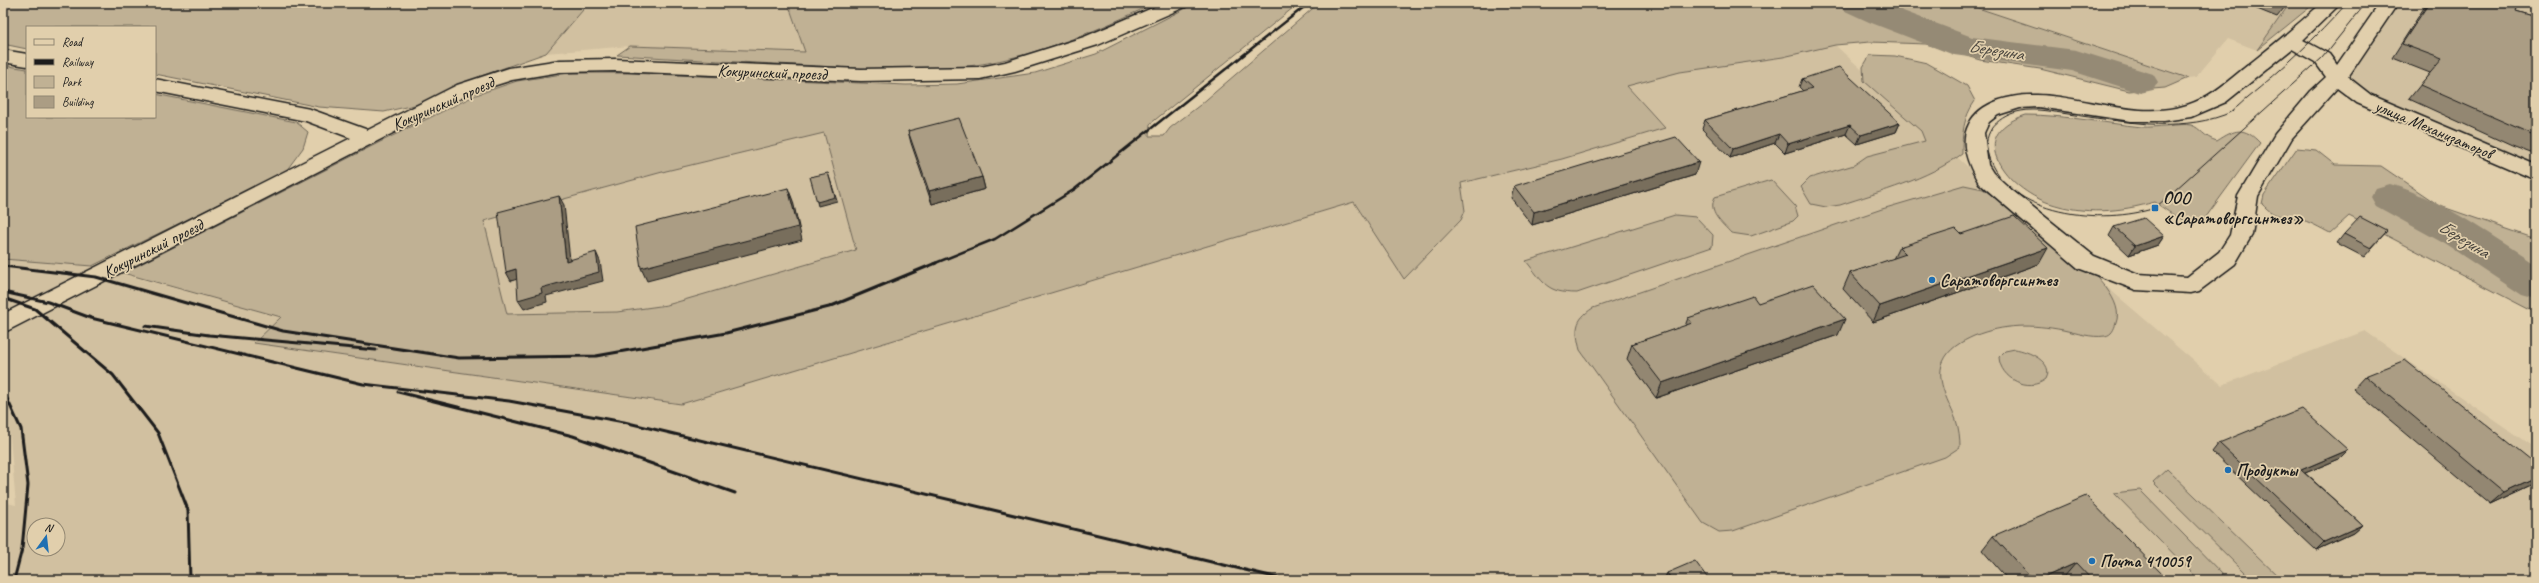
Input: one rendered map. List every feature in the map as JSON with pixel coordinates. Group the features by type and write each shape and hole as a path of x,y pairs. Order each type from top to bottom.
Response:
{"street":[{"name":"Кокуринский проезд","path":"3,324 464,89 509,74 560,66 615,65 861,75 980,73 1008,67 1091,41 1179,3"},
{"path":"2332,3 2291,41 2219,98 2191,110 2164,115 2132,115 2038,102 2019,102 1991,110 1981,118 1974,133 1978,165 1986,178 2006,196 2086,262 2136,282 2191,285 2227,258 2241,235 2248,196 2285,134 2318,95 2337,78 2388,3"},
{"name":"улица Механизаторов","path":"2291,41 2322,58 2337,78 2364,99 2536,173"},
{"path":"3,56 26,60"},
{"path":"156,85 310,115 367,138"}],"shaded area":[{"path":"589,3 788,3 806,52 630,46 546,53"},
{"path":"1963,3 2290,3 2257,50 2228,39 2196,77 2188,78"},
{"path":"2398,3 2536,3 2536,164 2371,94 2356,83 2350,73"},
{"name":"Саратоворгсинтез","path":"1835,45 1993,190 2222,385 2365,331 2536,449 2536,580 3,580 3,502 16,505 10,437 3,423 3,259 92,266 281,317 254,343 681,404 1354,202 1404,279 1465,211 1460,183 1562,159 1665,128 1627,85 1680,72 1783,57"},
{"path":"824,133 856,250 667,305 617,312 506,314 483,221 666,171"}],"green space":[{"path":"3,3 589,3 546,53 481,76 423,103 384,112 319,107 156,74 156,26 26,26 26,49 3,44"},
{"path":"788,3 1155,3 1067,41 1022,55 976,65 937,69 877,69 617,55 630,46 805,52"},
{"path":"1196,3 1299,3 1150,124 1149,136 1164,136 1170,128 1200,105 1319,3 1963,3 2188,78 2165,88 2129,91 2040,69 1980,60 1926,44 1870,42 1835,45 1783,57 1680,72 1627,86 1665,128 1562,159 1461,183 1465,211 1461,220 1404,279 1354,202 681,404 254,343 281,317 123,273 378,143 476,95 517,81 569,73 629,73 906,85 957,84 1035,73 1096,54","holes":["824,133 856,250 667,305 617,312 507,314 484,221 666,171"]},
{"path":"2290,3 2315,3 2257,50"},
{"path":"1870,55 1895,56 1927,63 1967,86 1975,101 1971,107 1964,126 1962,154 1934,171 1888,190 1840,205 1826,207 1811,204 1801,187 1810,178 1854,165 1867,156 1925,141 1921,131 1864,81 1863,67"},
{"path":"3,65 26,69 26,118 156,118 156,94 296,122 308,132 303,148 286,171 92,266 3,259"},
{"path":"2026,115 2070,118 2142,127 2191,125 2208,137 2217,141 2229,134 2239,131 2249,134 2260,143 2203,221 2190,222 2184,220 2171,214 2154,202 2115,210 2089,211 2062,207 2034,196 2019,186 2007,174 1998,161 1994,148 1997,135 2007,124"},
{"path":"2297,148 2316,150 2335,165 2381,166 2440,206 2536,239 2536,313 2349,216 2330,233 2306,221 2279,216 2267,209 2262,204 2264,195"},
{"path":"1771,180 1795,206 1798,216 1793,221 1751,236 1731,233 1714,212 1713,202 1715,197"},
{"path":"1964,185 1983,189 2042,230 2089,268 2106,288 2116,306 2116,323 2112,331 2107,335 2094,336 2052,328 2018,326 1996,329 1974,336 1952,349 1943,362 1941,369 1944,392 1958,427 1960,447 1945,457 1733,531 1719,532 1703,523 1580,350 1577,331 1579,321 1582,317 1593,308 1882,209"},
{"path":"1675,215 1696,217 1713,235 1712,247 1577,293 1567,293 1552,289 1542,281 1526,261"},
{"path":"2015,349 2027,352 2039,358 2047,367 2048,373 2046,379 2032,385 2024,384 2016,382 2004,372 1999,357 2005,351"},
{"path":"2167,469 2282,580 2252,580 2153,482"},
{"path":"2140,490 2228,580 2199,580 2114,493"}],"building":[{"path":"2429,3 2519,3 2516,11 2536,17 2536,136 2420,85 2442,59 2402,44"},
{"path":"1839,67 1900,123 1861,135 1850,125 1788,144 1779,134 1733,149 1705,120 1812,88 1802,79"},
{"path":"959,118 982,177 929,191 908,131"},
{"path":"1676,137 1699,162 1534,212 1514,186"},
{"path":"828,173 835,197 817,202 810,177"},
{"path":"788,188 798,227 641,268 635,227"},
{"path":"559,196 566,261 596,252 599,272 541,288 542,293 518,300 516,269 506,272 498,212"},
{"name":"Саратоворгсинтез","path":"2014,216 2048,248 1880,306 1850,273 1906,254 1899,247 1956,229 1961,234"},
{"path":"2360,217 2387,231 2371,248 2344,234"},
{"path":"2144,218 2164,236 2135,246 2114,227"},
{"path":"1813,284 1845,319 1662,383 1632,344 1692,323 1688,318 1753,296 1758,303"},
{"path":"2405,360 2536,465 2536,477 2504,492 2365,376"},
{"path":"2302,409 2348,450 2301,470 2362,525 2324,542 2219,443"},
{"path":"2086,496 2168,580 2092,580 2076,563 2038,580 2033,580 1993,536"},
{"path":"1695,561 1709,580 1672,580 1667,573"}],"waterway":[{"name":"Березина","path":"1855,3 1881,15 1966,47 2076,61 2140,82"},
{"name":"Березина","path":"2390,197 2459,234 2536,284"}],"tram line":[{"path":"2347,3 2311,41 2236,108 2227,114 2196,122 2149,124 2045,111 2021,111 2006,116 1999,120 1994,126 1987,139 1988,155 1999,176 2015,192 2036,203 2060,211 2085,215 2110,216 2134,213 2155,208 2322,58 2366,3"}],"railway":[{"path":"933,264 995,239 1075,189 1309,3"},
{"path":"3,266 96,277 283,331 459,358 596,356 726,333 829,307 936,263"},
{"path":"3,292 48,302 91,318 363,384 509,401 624,422 1287,580"},
{"path":"3,298 35,309 113,375 158,433 188,510 190,580"},
{"path":"145,326 209,335 376,350"},
{"path":"3,390 21,429 28,485 22,549 14,580"},
{"path":"398,392 573,436 735,493"}],"place":[{"name":"ООО «Саратоворгсинтез»","path":"2155,208"},
{"name":"Саратоворгсинтез","path":"1932,280"},
{"name":"Продукты","path":"2228,470"},
{"name":"Почта 410059","path":"2092,561"}]}
